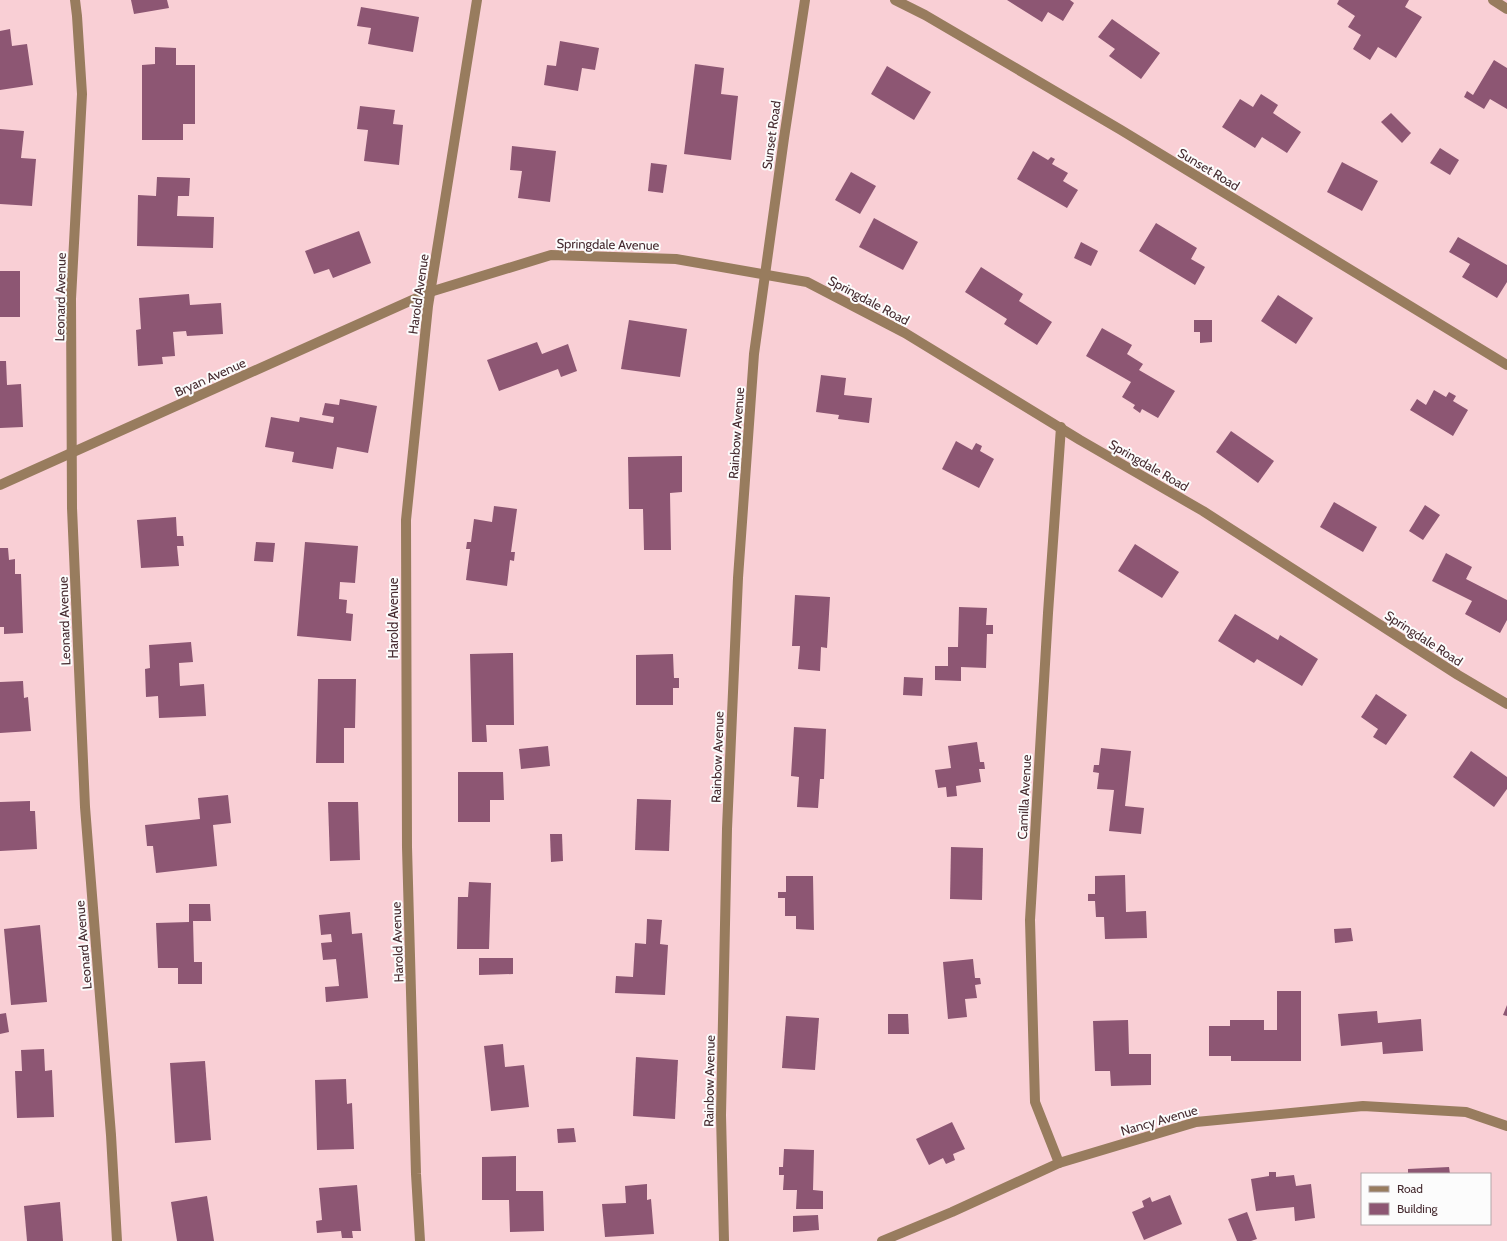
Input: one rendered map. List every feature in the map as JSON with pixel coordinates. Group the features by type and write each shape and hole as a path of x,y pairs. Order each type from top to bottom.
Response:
{"street":[{"name":"Leonard Avenue","path":"75,0 82,94 71,299 72,508 85,807 111,1135 117,1241"},
{"name":"Harold Avenue","path":"420,1241 416,1174 407,847 406,520 430,292 477,0"},
{"name":"Sunset Road","path":"765,275 805,0"},
{"name":"Sunset Road","path":"896,0 925,15 1122,130 1507,365"},
{"path":"1493,0 1507,9"},
{"name":"Springdale Avenue","path":"430,292 552,255 676,259 765,275"},
{"name":"Springdale Road","path":"765,275 807,282 905,334 1203,511 1458,676 1507,704"},
{"name":"Rainbow Avenue","path":"724,1241 722,1099 727,828 737,601 754,354 765,275"},
{"name":"Bryan Avenue","path":"0,485 430,292"},
{"name":"Camilla Avenue","path":"1059,1164 1035,1102 1030,920 1060,427"},
{"name":"Nancy Avenue","path":"882,1241 952,1212 1059,1164 1196,1122 1363,1106 1466,1112 1507,1126"}],"building":[{"path":"131,0 167,0 169,8 134,14"},
{"path":"1007,0 1070,0 1074,3 1063,21 1048,12 1042,22"},
{"path":"1339,0 1409,0 1405,7 1422,17 1396,58 1378,47 1370,60 1353,49 1361,35 1348,27 1355,16 1337,4"},
{"path":"361,7 419,17 413,52 368,44 371,28 357,26"},
{"path":"1112,19 1160,53 1141,79 1109,56 1115,49 1098,37"},
{"path":"10,29 12,46 27,44 33,85 0,90 0,31"},
{"path":"560,41 599,48 595,70 582,68 578,91 544,85 547,65 556,66"},
{"path":"155,47 176,48 176,65 195,65 195,124 183,124 183,140 142,140 142,65 155,64"},
{"path":"1494,60 1507,68 1507,109 1490,99 1484,109 1464,97 1467,91 1473,95"},
{"path":"695,64 724,68 721,94 738,96 731,160 684,154"},
{"path":"887,66 931,92 914,120 871,94"},
{"path":"1261,94 1278,105 1273,113 1301,132 1287,153 1262,137 1255,148 1222,127 1240,99 1253,107"},
{"path":"360,106 395,110 393,124 403,125 399,165 364,161 368,130 357,129"},
{"path":"1391,113 1411,133 1402,143 1381,122"},
{"path":"0,129 24,131 21,158 36,159 32,206 0,204"},
{"path":"512,146 556,151 550,202 518,198 522,171 510,170"},
{"path":"1440,148 1459,160 1450,175 1430,163"},
{"path":"1033,151 1048,160 1051,157 1055,159 1052,164 1068,173 1063,181 1078,190 1067,208 1017,179"},
{"path":"1342,162 1378,181 1362,211 1327,192"},
{"path":"651,163 667,165 663,193 648,191"},
{"path":"851,172 876,186 860,214 835,200"},
{"path":"157,177 190,178 189,196 178,196 177,216 214,217 213,248 137,246 138,195 156,196"},
{"path":"874,218 918,242 903,270 859,247"},
{"path":"1156,223 1197,248 1191,259 1205,267 1195,285 1139,251"},
{"path":"359,231 371,263 333,278 329,269 314,274 305,251"},
{"path":"1458,237 1507,265 1507,282 1497,298 1462,277 1470,264 1449,252"},
{"path":"1081,242 1098,251 1091,266 1074,258"},
{"path":"981,267 1023,294 1019,301 1052,322 1037,345 1004,324 1007,319 965,292"},
{"path":"0,271 20,271 20,317 0,317"},
{"path":"189,294 190,305 221,303 223,334 187,336 186,331 173,332 175,356 162,357 163,364 138,366 136,330 141,329 139,298"},
{"path":"1278,295 1313,318 1296,344 1261,321"},
{"path":"629,320 687,329 680,377 621,369"},
{"path":"1194,320 1212,320 1212,342 1200,343 1200,332 1194,332"},
{"path":"1102,328 1132,345 1127,354 1143,364 1139,370 1175,391 1158,418 1142,409 1140,413 1133,408 1135,405 1122,397 1131,382 1086,356"},
{"path":"537,342 542,354 568,344 577,371 561,377 558,369 499,391 487,360"},
{"path":"0,361 6,361 7,385 21,384 23,427 0,428"},
{"path":"821,375 846,378 844,395 872,398 869,423 838,419 839,415 816,412"},
{"path":"1434,390 1446,397 1449,392 1456,396 1453,401 1468,410 1453,436 1410,410 1417,399 1426,405"},
{"path":"340,399 377,406 368,453 337,447 333,469 292,462 294,452 265,447 271,417 299,422 300,417 333,423 334,417 322,415 325,403 339,405"},
{"path":"1231,431 1274,461 1258,483 1216,452"},
{"path":"956,441 972,450 976,443 982,446 980,451 994,459 979,488 942,469"},
{"path":"682,456 682,492 670,493 671,550 644,550 643,509 629,509 628,457"},
{"path":"1334,502 1377,527 1363,552 1320,527"},
{"path":"1425,505 1440,515 1423,540 1409,531"},
{"path":"494,506 517,509 511,552 515,552 514,561 510,560 507,586 466,580 470,549 466,549 467,542 471,542 474,519 492,522"},
{"path":"176,517 177,536 183,536 184,546 177,546 179,566 141,568 137,520"},
{"path":"256,542 275,543 273,562 254,561"},
{"path":"305,542 358,546 355,583 340,582 339,599 347,600 346,613 353,614 351,641 297,636"},
{"path":"1135,544 1179,572 1162,598 1118,571"},
{"path":"0,548 8,548 9,560 15,559 15,574 21,574 23,633 4,634 4,627 0,627"},
{"path":"1446,553 1472,567 1466,579 1507,600 1507,620 1500,633 1465,614 1472,601 1432,581"},
{"path":"795,595 830,597 827,648 821,647 820,671 798,669 800,646 792,646"},
{"path":"959,607 987,608 986,625 993,625 993,634 987,634 986,668 961,667 961,681 935,680 935,666 948,666 948,647 958,647"},
{"path":"1235,614 1278,640 1280,635 1318,659 1302,686 1257,659 1254,663 1218,641"},
{"path":"191,642 193,662 179,663 180,686 204,684 206,716 159,718 158,696 146,697 145,669 150,668 149,645"},
{"path":"513,653 514,725 486,725 487,742 472,742 470,654"},
{"path":"673,654 674,678 679,678 679,688 673,688 673,705 636,705 636,655"},
{"path":"904,677 923,678 922,696 903,695"},
{"path":"318,679 356,679 355,728 344,728 344,763 316,763"},
{"path":"23,681 24,698 28,697 31,731 0,733 0,682"},
{"path":"1376,694 1407,715 1386,745 1373,737 1378,729 1361,717"},
{"path":"794,727 826,729 824,779 820,779 818,808 797,807 799,777 791,776"},
{"path":"977,742 980,762 984,762 985,769 979,769 981,782 956,786 957,796 947,797 946,787 938,788 935,770 951,768 948,746"},
{"path":"548,746 550,766 521,769 519,749"},
{"path":"1101,748 1131,751 1125,806 1144,808 1141,834 1109,831 1114,790 1097,789 1099,773 1093,772 1094,765 1099,765"},
{"path":"1471,751 1507,777 1507,789 1494,807 1453,777"},
{"path":"458,772 503,772 504,800 490,800 490,822 458,822"},
{"path":"228,795 231,823 213,825 217,866 156,873 153,846 147,846 145,825 200,819 198,798"},
{"path":"637,799 671,800 669,851 635,850"},
{"path":"30,801 30,811 35,811 37,849 0,851 0,802"},
{"path":"328,802 358,802 360,860 330,861"},
{"path":"550,834 562,834 563,861 551,862"},
{"path":"951,847 983,848 982,900 950,899"},
{"path":"1125,875 1126,912 1146,911 1147,938 1105,939 1104,917 1096,917 1095,901 1088,901 1088,894 1095,894 1095,876"},
{"path":"786,876 813,876 814,930 796,929 796,916 785,916 785,898 778,898 778,892 786,892"},
{"path":"469,882 491,883 489,949 457,949 458,897 468,897"},
{"path":"189,904 210,904 211,921 193,921 194,962 202,962 202,984 178,984 178,968 158,968 156,923 189,922"},
{"path":"350,912 352,934 362,933 368,998 326,1002 325,987 339,986 336,959 323,960 321,943 332,942 331,934 321,935 319,915"},
{"path":"647,919 662,920 660,944 668,945 665,995 615,993 616,976 633,977 635,943 646,944"},
{"path":"40,925 47,1002 11,1005 4,929"},
{"path":"1351,928 1353,941 1335,943 1334,929"},
{"path":"479,958 513,958 513,974 479,975"},
{"path":"973,959 975,978 980,978 981,984 975,985 977,998 965,999 967,1017 948,1019 943,962"},
{"path":"1277,991 1301,991 1301,1061 1231,1061 1231,1056 1209,1056 1209,1026 1230,1026 1230,1020 1264,1020 1264,1030 1277,1030"},
{"path":"1507,1005 1507,1016 1503,1015"},
{"path":"1377,1011 1378,1023 1421,1019 1423,1051 1383,1054 1382,1042 1341,1046 1338,1014"},
{"path":"6,1013 9,1032 0,1034 0,1014"},
{"path":"888,1014 908,1014 909,1034 888,1034"},
{"path":"786,1016 819,1018 815,1070 782,1068"},
{"path":"1128,1020 1129,1054 1151,1054 1151,1085 1111,1086 1110,1071 1095,1071 1093,1021"},
{"path":"503,1044 505,1067 524,1065 529,1107 491,1111 484,1046"},
{"path":"44,1049 45,1071 52,1070 54,1117 17,1118 15,1071 22,1071 21,1050"},
{"path":"636,1057 678,1060 675,1119 633,1116"},
{"path":"205,1061 211,1140 175,1143 170,1063"},
{"path":"346,1079 347,1104 352,1103 354,1149 317,1150 315,1080"},
{"path":"952,1122 965,1149 953,1154 955,1160 946,1164 943,1158 929,1165 916,1139"},
{"path":"574,1128 576,1142 558,1143 557,1129"},
{"path":"784,1149 814,1150 813,1190 823,1191 823,1209 796,1209 797,1190 783,1190 784,1175 779,1175 779,1167 783,1167"},
{"path":"516,1156 516,1191 543,1191 544,1231 510,1232 509,1200 482,1200 482,1157"},
{"path":"1449,1167 1450,1173 1408,1173 1408,1169"},
{"path":"1269,1172 1276,1172 1276,1177 1294,1175 1296,1186 1311,1184 1315,1218 1295,1221 1294,1207 1256,1211 1251,1179 1269,1176"},
{"path":"647,1184 647,1200 651,1199 654,1234 605,1237 602,1204 626,1203 625,1186"},
{"path":"357,1185 361,1231 352,1231 353,1238 342,1238 341,1231 317,1233 316,1221 322,1220 319,1188"},
{"path":"1170,1195 1182,1224 1144,1240 1132,1212 1144,1207 1142,1201 1150,1197 1152,1202"},
{"path":"207,1196 214,1241 177,1241 171,1202"},
{"path":"60,1202 63,1241 27,1241 24,1206"},
{"path":"1247,1212 1257,1239 1251,1241 1237,1241 1228,1219"},
{"path":"818,1215 819,1230 793,1232 793,1216"}]}
